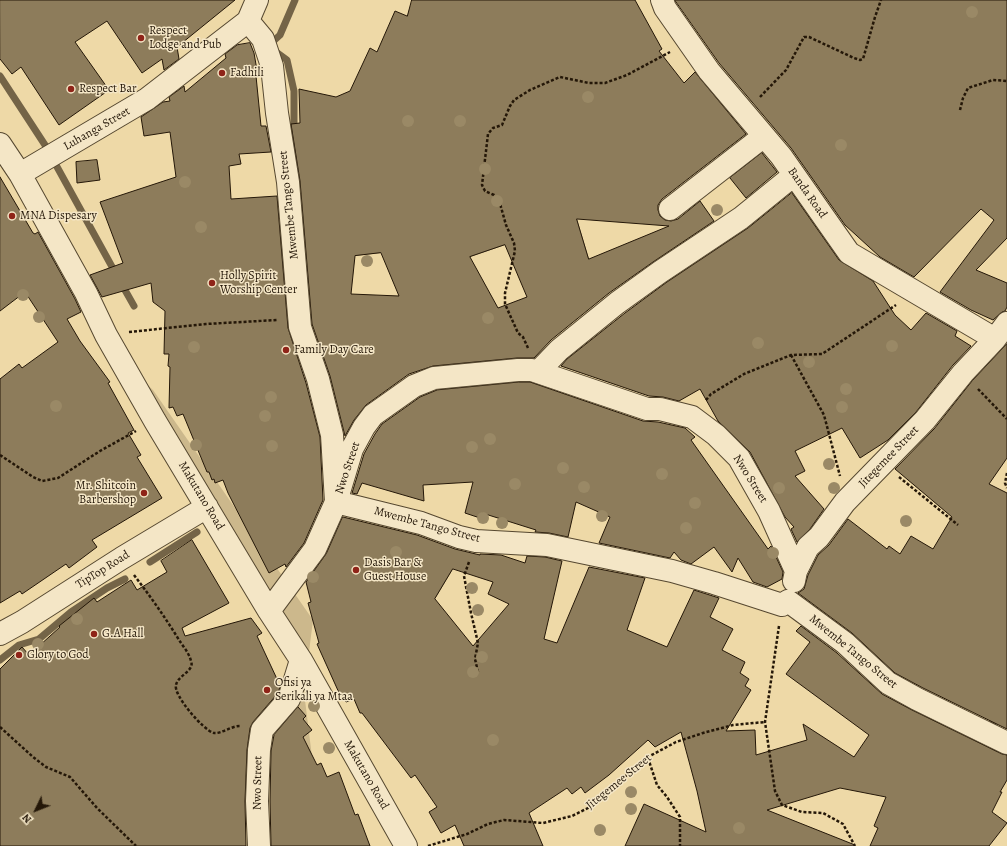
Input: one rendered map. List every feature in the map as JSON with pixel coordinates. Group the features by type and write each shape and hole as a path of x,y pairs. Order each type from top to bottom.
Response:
{"street":[{"name":"Luhanga Street","path":"20,174 147,99 248,21 257,0"},
{"name":"Banda Road","path":"662,0 665,8 709,71 781,156 849,253 916,293 1001,331"},
{"name":"Mwembe Tango Street","path":"248,21 263,40 272,66 277,113 288,182 300,327 318,379 332,435 336,502 421,523 459,537 476,541 546,545 664,569 785,603 845,643 888,683 1007,743"},
{"path":"670,209 764,136"},
{"name":"Makutano Road","path":"0,144 20,174 86,294 106,335 155,421 269,611 301,660 406,846"},
{"path":"535,371 617,304 741,218 794,175"},
{"name":"Jitegemee Street","path":"785,603 796,571 808,547 819,537 845,502 926,420 963,373 1001,331"},
{"name":"Nwo Street","path":"269,611 315,549 336,502 352,448 364,426 373,415 414,386 434,378 518,370 535,371 647,409 660,409 692,418 716,435 739,458 769,511 796,571"},
{"name":"TipTop Road","path":"0,634 22,622 122,558 207,507"},
{"path":"262,730 289,698 301,660"},
{"name":"Nwo Street","path":"259,846 257,802 259,750 262,730"}],"path":[{"path":"744,113 786,70 804,37 809,37 854,58 860,60 863,59 881,0"},
{"path":"535,371 530,352 525,341 518,333 505,304 505,293 515,251 514,243 506,225 499,200 494,195 485,191 482,185 488,134 493,128 502,125 514,100 530,90 560,77 589,83 605,83 640,69 688,42"},
{"path":"960,110 963,98 968,88 993,80 1007,81"},
{"path":"692,418 711,394 744,374 791,355 822,354 835,344 916,293"},
{"path":"106,335 206,324 293,319 300,327"},
{"path":"791,355 824,415 844,490 845,502"},
{"path":"963,373 1007,419"},
{"path":"0,455 32,477 42,481 58,478 131,433 155,421"},
{"path":"883,464 958,525"},
{"path":"1007,473 1005,483 1007,488"},
{"path":"476,541 464,576 478,643 475,659 478,672"},
{"path":"122,558 190,656 192,663 191,668 178,680 175,685 176,692 187,708 200,723 212,732 216,733 231,727 243,726 262,730"},
{"path":"785,603 765,722 774,791 782,805 802,812 824,813 843,824 855,846"},
{"name":"Jitegemee Street","path":"427,846 504,820 543,823 572,816 588,808 648,757 676,742 733,725 765,722"},
{"path":"0,727 46,767 70,777 97,808 136,846"},
{"path":"648,757 657,785 672,803 680,817 680,846"}],"shaded area":[{"path":"139,377 153,390 313,620 304,692 323,846 278,734 301,669"}],"building":[{"path":"0,0 235,0 177,47 179,59 164,70 162,59 142,73 107,21 75,42 109,90 59,125 21,67 12,74 0,59"},
{"path":"412,0 635,0 662,49 659,51 684,83 695,72 746,134 662,199 658,205 660,216 665,220 671,221 678,219 700,201 714,221 609,293 551,340 534,358 517,358 433,366 409,374 366,405 354,420 345,436 330,376 312,324 300,181 291,124 300,123 299,89 336,97 350,91 370,48 377,52 395,11 407,16","holes":["577,219 669,226 589,259","505,245 527,297 498,308 470,257","381,253 399,296 351,294 355,256"]},
{"path":"675,0 1007,0 1007,238 976,270 1007,283 1007,307 1005,311 993,320 971,310 940,292 994,220 981,209 914,277 880,257 845,225 791,148 719,63"},
{"path":"250,43 254,53 258,76 256,76 261,126 266,126 271,152 239,154 241,164 229,166 231,199 277,196 288,328 306,383 320,437 323,500 304,543 286,567 285,564 269,573 228,493 223,480 215,483 209,472 207,472 183,414 177,416 173,407 169,408 169,354 164,354 165,311 153,302 151,283 102,297 90,275 123,263 100,202 176,177 170,132 144,136 141,117 163,102 170,101 169,97 184,86 185,92 226,58 225,54 237,45"},
{"path":"762,153 777,172 746,198 730,178"},
{"path":"97,160 100,180 77,183 76,162"},
{"path":"0,177 33,233 35,234 38,232 75,299 81,312 67,319 80,341 110,382 108,383 134,430 128,433 141,455 137,457 162,498 92,540 97,547 69,568 66,564 22,594 20,591 0,603 0,379 19,364 22,368 58,342 25,292 0,311"},
{"path":"792,193 839,260 873,281 895,315 911,330 926,313 957,331 955,336 971,346 953,365 916,412 888,440 860,458 842,428 795,451 805,471 795,476 824,509 810,529 797,542 791,529 794,527 785,517 750,452 718,421 700,389 679,401 663,397 649,396 561,366 567,359 625,313 667,282 748,228"},
{"path":"1007,344 1007,458 989,484 1007,493 1007,729 895,673 852,633 798,593 804,589 808,575 818,555 829,545 848,519 887,549 889,546 900,554 911,536 933,549 952,517 895,469 934,429 972,381"},
{"path":"530,382 643,421 658,422 685,428 695,437 691,440 768,549 771,546 783,572 782,579 767,587 753,582 738,558 732,572 714,547 691,564 681,560 674,552 670,558 599,543 610,517 576,502 568,537 535,532 536,530 482,513 480,518 465,513 473,482 423,485 424,501 362,483 357,494 352,493 364,454 382,424 420,397 437,390"},
{"path":"343,517 417,535 455,549 480,555 501,555 525,563 527,556 545,557 562,561 544,639 557,643 589,567 645,578 627,630 667,647 694,590 719,598 710,617 733,629 722,650 745,662 740,673 749,679 745,686 751,690 726,731 755,730 756,755 807,740 803,724 854,757 869,735 786,674 810,642 796,631 801,626 837,653 882,694 1002,754 1007,755 1007,780 1000,792 1002,792 992,812 1007,823 989,846 870,846 878,828 874,826 886,797 840,788 767,810 855,845 854,846 625,846 644,804 706,832 697,791 681,732 655,747 648,740 609,775 585,793 581,787 572,794 567,788 529,813 543,846 464,846 455,825 441,833 429,812 437,807 415,775 411,778 362,713 360,713 354,699 346,702 343,694 340,695 317,644 319,643 308,603 311,602 306,582 326,554","holes":["453,569 493,582 488,594 509,604 473,646 435,599"]},
{"path":"192,540 229,603 182,628 185,636 251,618 262,633 257,636 277,679 274,681 280,687 278,693 253,722 250,728 247,750 245,801 246,846 0,846 0,669 22,647 29,655 60,627 59,626 94,598 97,602 131,580 137,590 167,572 161,561"},
{"path":"298,707 306,716 303,719 312,730 303,737 317,765 321,763 327,777 339,772 355,815 358,814 370,846 271,846 271,751 274,735"}],"waterway":[{"path":"294,160 294,91 287,60 268,46 280,35 295,0"},
{"path":"0,76 45,145 116,274"},
{"path":"121,283 134,306"},
{"path":"150,562 197,532"},
{"path":"0,660 19,645 39,639 71,612 107,588 125,579"},
{"path":"990,758 995,750 993,722 1007,705"}],"place":[{"name":"Respect Lodge and Pub","path":"141,38"},
{"name":"Fadhili","path":"222,73"},
{"name":"Respect Bar","path":"71,89"},
{"name":"MNA Dispesary","path":"12,216"},
{"name":"Holly Spirit Worship Center","path":"212,283"},
{"name":"Family Day Care","path":"286,350"},
{"name":"Mr. Shitcoin Barbershop","path":"144,493"},
{"name":"Dasis Bar & Guest House","path":"356,570"},
{"name":"G.A Hall","path":"94,634"},
{"name":"Glory to God","path":"19,655"},
{"name":"Ofisi ya Serikali ya Mtaa","path":"267,690"}]}
